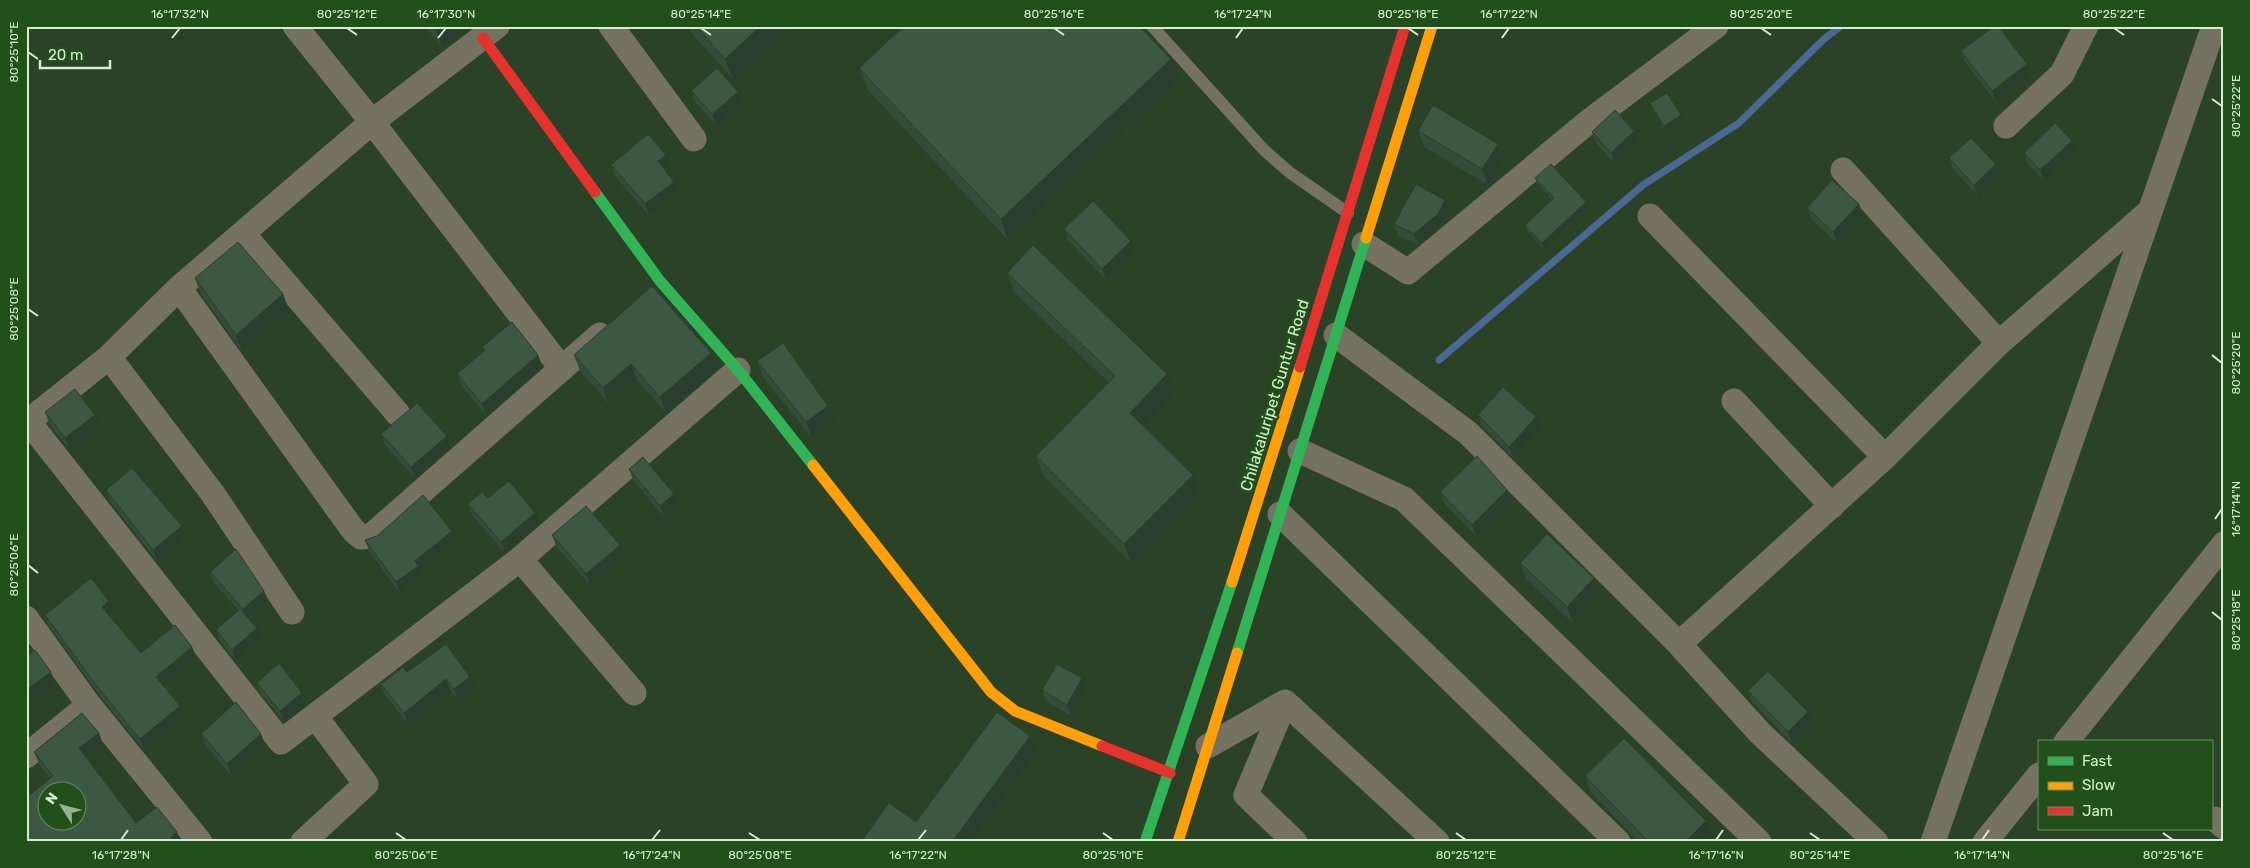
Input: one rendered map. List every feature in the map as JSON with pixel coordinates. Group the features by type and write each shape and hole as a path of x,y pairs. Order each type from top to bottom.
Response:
{"main road":[{"name":"Chilakaluripet Guntur Road","path":"1145,842 1170,773 1260,497 1405,26"},
{"path":"1178,842 1432,26"},
{"path":"490,32 653,287 738,370 991,692 1015,711 1170,773"}],"street":[{"path":"295,26 372,122 562,369"},
{"path":"611,26 694,139"},
{"path":"1364,244 1408,272 1588,122 1716,26"},
{"path":"2006,126 2062,74 2086,26"},
{"path":"1933,842 2214,26"},
{"path":"490,32 372,122 179,288 109,357 27,422 281,742 520,558 738,370"},
{"path":"1843,170 1999,343"},
{"path":"1679,644 1885,457 1999,343 2151,210"},
{"path":"1650,216 1885,457"},
{"path":"243,234 398,414"},
{"path":"179,288 353,530 361,537 371,536 618,319"},
{"path":"1336,335 1468,434 1679,644 1760,733 1876,842"},
{"path":"109,357 213,494 292,612"},
{"path":"1734,401 1832,506"},
{"path":"1300,451 1404,499 1759,842"},
{"path":"1280,514 1618,842"},
{"path":"2068,740 2224,544"},
{"path":"520,558 634,693"},
{"path":"26,618 89,705 200,842"},
{"path":"1208,746 1285,702"},
{"path":"1285,702 1246,796 1295,842"},
{"path":"1285,702 1437,842"},
{"path":"26,756 89,705"},
{"path":"303,842 366,784 315,716"},
{"path":"1985,842 2038,776"}],"lane":[{"path":"1152,26 1264,150 1289,172 1348,213"}],"building":[{"path":"696,26 761,26 725,59"},
{"path":"904,26 1139,26 1171,59 1001,219 859,68"},
{"path":"1994,26 1998,26 2027,64 1992,91 1961,51"},
{"path":"717,68 738,92 712,114 691,91"},
{"path":"1667,93 1681,115 1664,126 1650,103"},
{"path":"1433,105 1498,144 1482,169 1418,131"},
{"path":"1615,110 1634,131 1611,153 1592,132"},
{"path":"2055,123 2072,141 2040,170 2024,153"},
{"path":"648,134 666,155 658,161 674,182 645,204 611,165"},
{"path":"1971,138 1996,164 1974,185 1949,158"},
{"path":"1551,164 1586,202 1542,243 1525,225 1554,198 1535,178"},
{"path":"1832,180 1859,204 1833,232 1807,208"},
{"path":"1416,184 1445,200 1438,214 1414,234 1394,224"},
{"path":"1093,201 1131,241 1102,269 1064,229"},
{"path":"238,242 283,294 236,335 195,278"},
{"path":"1033,245 1167,374 1130,413 1193,475 1124,544 1036,456 1115,376 1007,273"},
{"path":"652,286 711,353 660,397 631,364 603,388 574,355"},
{"path":"512,322 538,355 482,404 457,374 485,350 482,347"},
{"path":"783,343 828,406 806,422 757,361"},
{"path":"1503,387 1536,417 1509,447 1478,415"},
{"path":"75,389 95,415 65,438 45,412"},
{"path":"417,403 447,436 411,467 381,434"},
{"path":"1477,456 1507,490 1472,525 1440,492"},
{"path":"643,457 674,494 660,506 629,469"},
{"path":"132,468 182,526 153,550 106,490"},
{"path":"509,481 535,513 501,542 468,504 482,492 488,498"},
{"path":"423,495 452,531 415,561 418,566 396,582 365,540 377,536"},
{"path":"586,506 620,545 586,574 552,535"},
{"path":"1547,534 1594,578 1567,607 1520,563"},
{"path":"236,549 264,591 243,609 210,572"},
{"path":"91,578 109,601 102,607 141,653 175,625 192,647 156,677 180,706 140,739 96,685 45,615"},
{"path":"240,609 257,628 232,650 216,630"},
{"path":"446,644 470,677 454,689 446,679 404,713 381,684 403,667 407,672"},
{"path":"35,650 51,672 26,690 26,653 28,655"},
{"path":"279,663 302,693 280,711 257,683"},
{"path":"1057,664 1082,678 1067,705 1042,690"},
{"path":"1768,671 1808,712 1788,732 1748,691"},
{"path":"236,702 261,734 227,764 201,734"},
{"path":"997,712 1030,736 952,842 861,842 889,803 916,822"},
{"path":"82,713 99,733 79,748 136,823 157,807 177,832 171,837 175,842 26,842 26,798 38,788 38,830 88,830 88,780 48,780 53,776 34,752"},
{"path":"1624,738 1706,821 1685,842 1649,842 1585,776"}],"waterway":[{"path":"1439,360 1643,185 1739,123 1824,39 1841,26"}],"traffic: fast":[{"path":"595,192 660,281 738,370 813,465"},
{"path":"1237,653 1366,238"},
{"path":"1145,842 1232,582"}],"traffic: slow":[{"path":"1366,238 1432,26"},
{"path":"1232,582 1300,367"},
{"path":"813,465 991,692 1015,711 1102,746"},
{"path":"1178,842 1237,653"}],"traffic: jam":[{"path":"1300,367 1405,26"},
{"path":"483,38 595,192"},
{"path":"1102,746 1170,773"}]}
